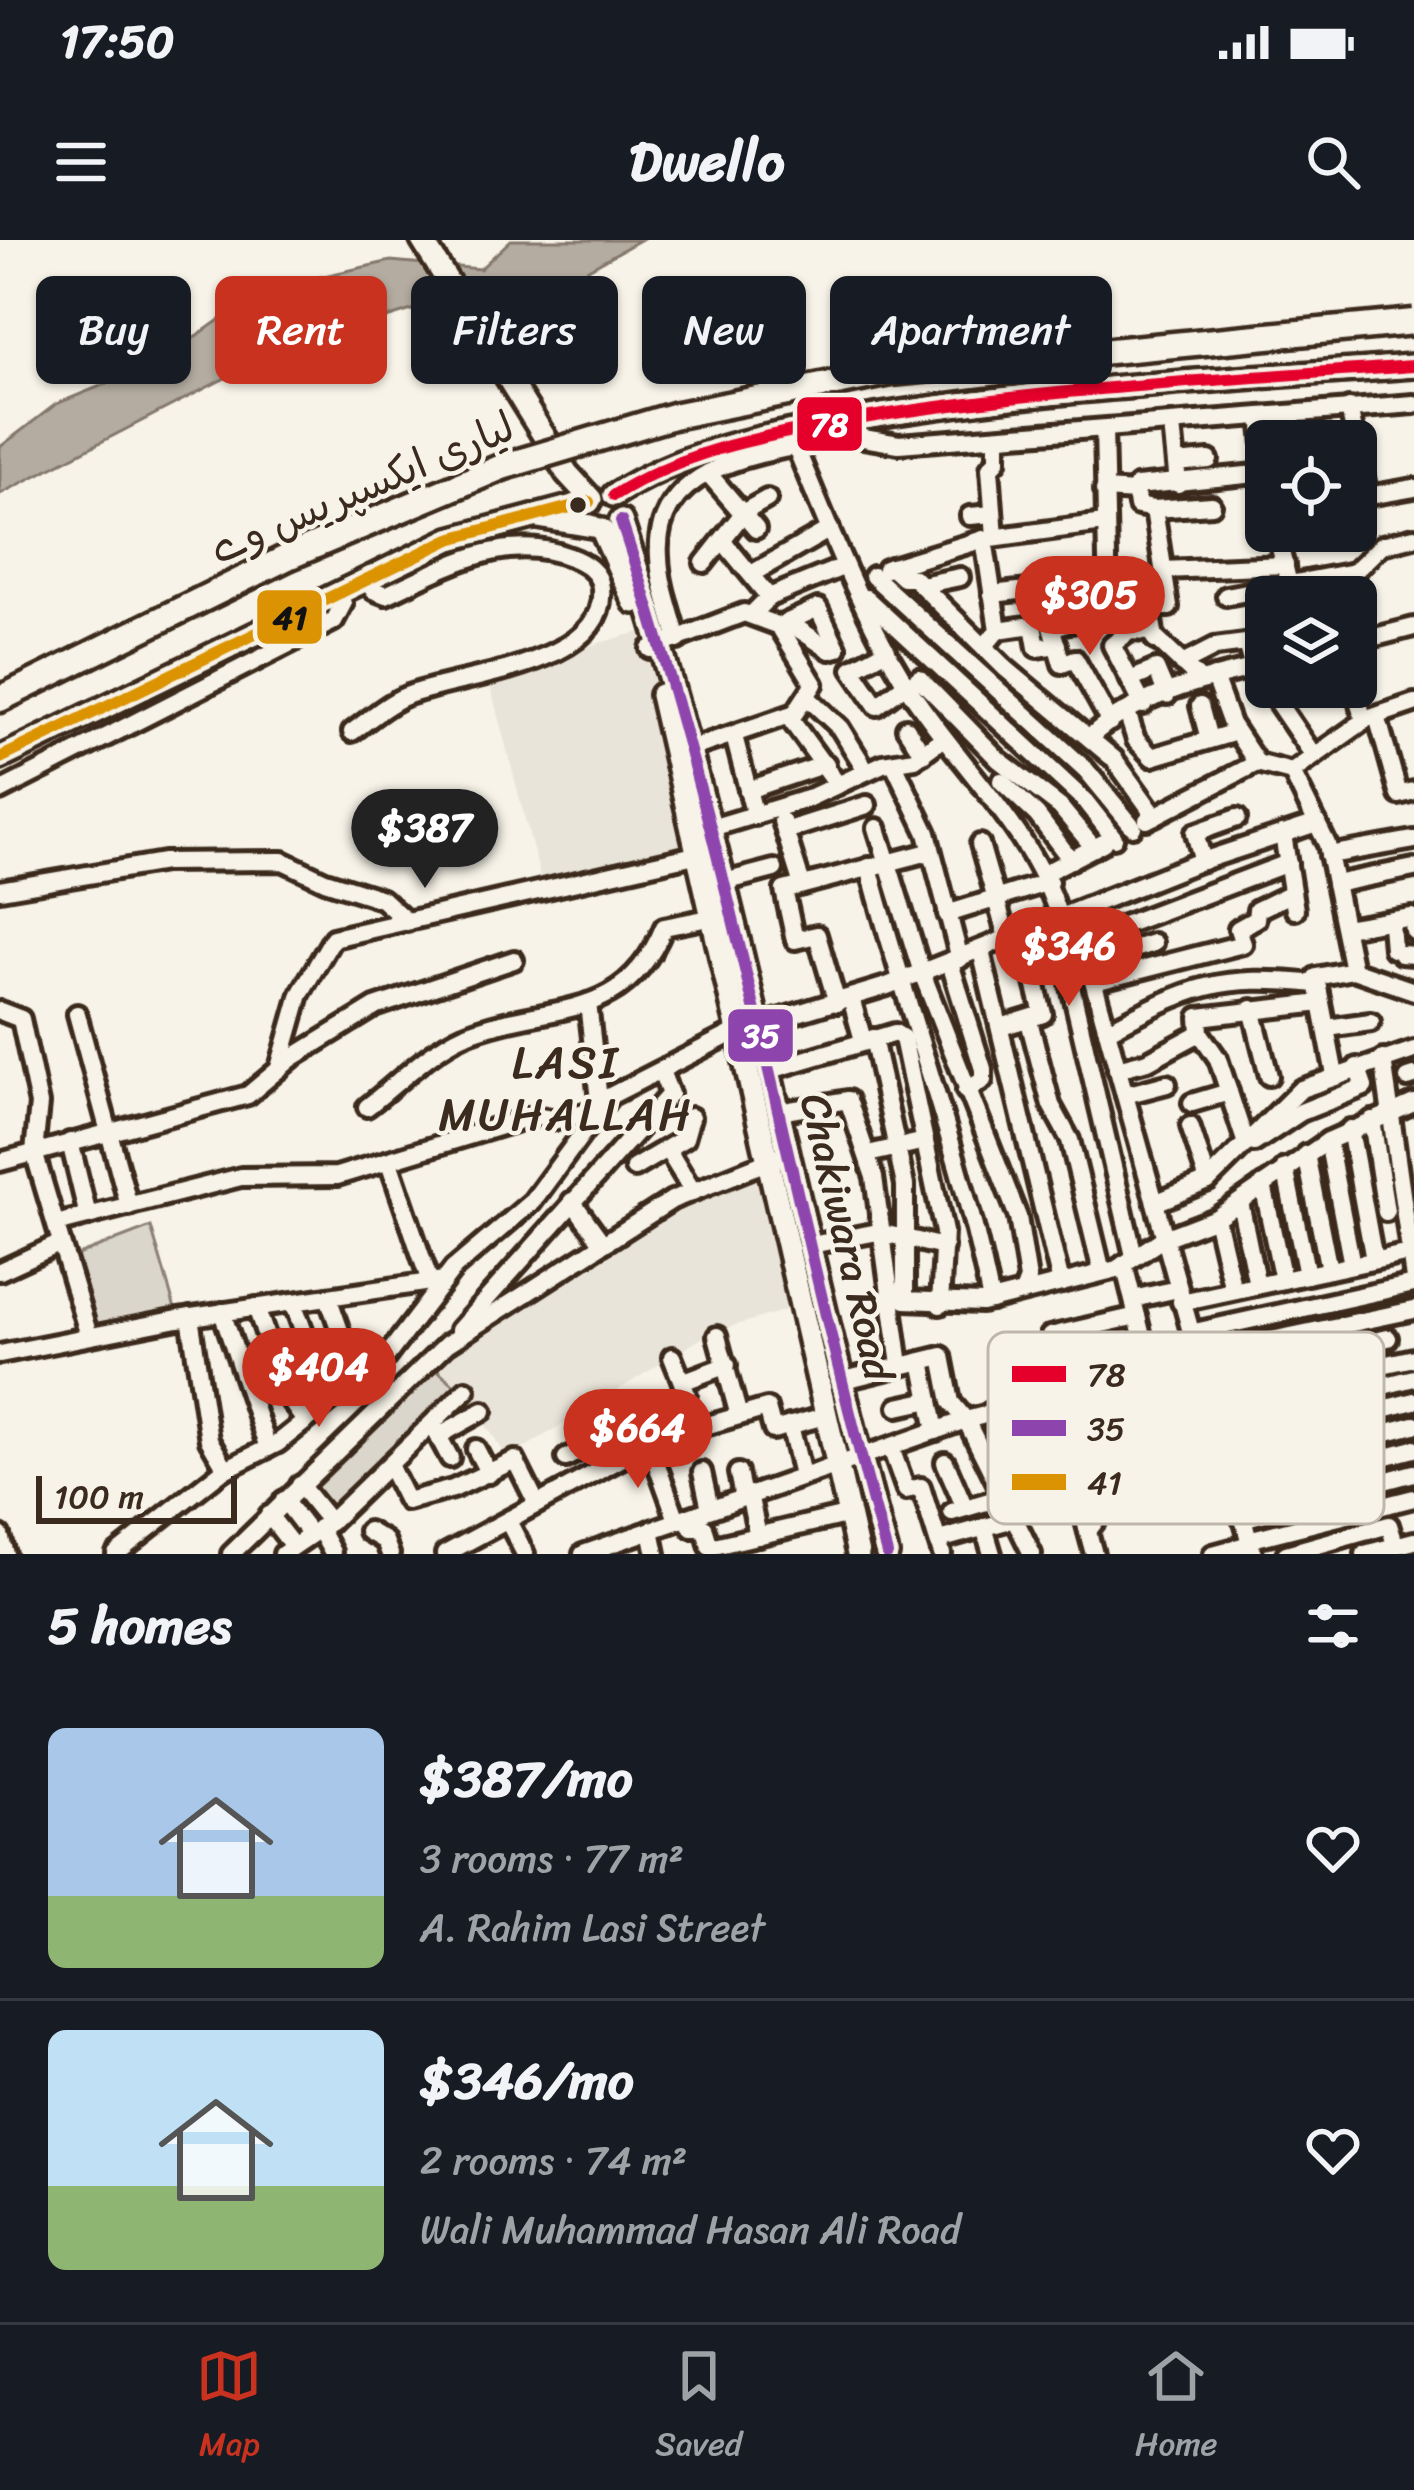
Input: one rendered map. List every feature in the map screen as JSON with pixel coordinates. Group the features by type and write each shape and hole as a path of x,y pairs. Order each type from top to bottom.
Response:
{"highway":[{"name":"لیاری ایکسپریس وے","path":"0,699 243,578 417,500 502,467 651,422 937,365 1414,322"}],"main road":[{"path":"422,240 572,481 623,510 605,526 531,516"},
{"path":"0,758 450,539 598,499 697,454 907,409 1120,386 1414,366"},
{"path":"598,499 586,516 605,526"},
{"name":"Chakiwara Road","path":"605,526 663,645 709,918 779,1112 777,1157 811,1245 840,1381 850,1514 858,1554"},
{"name":"Chakiwara Road","path":"699,839 724,882 746,1028 777,1157 825,1416 849,1461 886,1554"}],"street":[{"path":"845,566 769,597 752,614 663,645 658,555 662,521 685,484 708,472 851,436 899,444 1414,404"},
{"path":"1349,408 1368,496 1414,488"},
{"path":"1261,416 1261,420"},
{"path":"830,424 842,422 851,436"},
{"path":"1172,425 1178,484"},
{"path":"1104,429 1108,602 1124,624"},
{"path":"997,437 997,461 990,468 990,538 998,630"},
{"path":"796,448 853,585 907,686 1047,878 1061,921 1139,1332"},
{"path":"1177,464 1209,460"},
{"path":"708,472 756,529"},
{"path":"1212,505 1138,506 1137,486 1245,473"},
{"path":"1104,490 1136,492"},
{"path":"704,563 744,512 767,499"},
{"path":"1154,509 1169,607 1150,607 1155,640"},
{"path":"970,516 993,514"},
{"path":"853,585 891,567 990,538 1104,523"},
{"path":"753,573 830,529"},
{"path":"1341,576 1354,572 1382,544 1414,537"},
{"path":"723,541 769,597"},
{"path":"352,732 407,695 573,646 595,614 602,589 595,572 577,559 520,548 466,558 386,596 373,590 370,580"},
{"path":"1282,552 1288,576"},
{"path":"1163,570 1285,565"},
{"path":"891,567 921,585 984,647 1114,759 1155,816"},
{"path":"873,575 1072,756 1133,827"},
{"path":"921,585 960,577"},
{"path":"992,594 1108,581"},
{"path":"853,585 1085,802 1114,838"},
{"path":"1053,585 1060,625"},
{"path":"0,791 334,621 343,604 340,594"},
{"path":"1226,596 1245,595"},
{"path":"683,751 788,716 814,684 783,624 752,614"},
{"path":"1124,624 1112,645 1130,680 1136,740 1152,758 1236,732"},
{"path":"1110,722 1075,658 1062,664 1051,626 1124,624 1149,632 1182,664 1207,679 1257,763 1292,772 1371,718 1414,703"},
{"path":"984,647 998,630 1033,626 1036,648 1057,645"},
{"path":"1377,637 1414,627"},
{"path":"1182,664 1215,647 1245,643"},
{"path":"887,650 852,669 877,706 919,678 999,760 1060,807 1094,848"},
{"path":"1130,680 1156,669 1167,695"},
{"path":"1090,737 1167,695 1245,670"},
{"path":"807,697 840,728 866,770"},
{"path":"1200,706 1209,739"},
{"path":"1281,708 1314,757"},
{"path":"1366,708 1399,795 1414,791"},
{"path":"788,716 838,785"},
{"path":"906,728 922,754"},
{"path":"734,736 755,816"},
{"path":"279,1068 300,994 333,938 407,922 699,839 866,770 895,766 942,739"},
{"path":"947,914 1047,878 1071,860 1257,763"},
{"path":"748,790 826,764"},
{"path":"895,766 927,833 983,1069 983,1080 966,1091"},
{"path":"1292,772 1329,855 1353,970"},
{"path":"1001,781 1037,815 1071,860"},
{"path":"785,831 867,805"},
{"path":"778,808 802,885"},
{"path":"1203,861 1195,833 1237,818"},
{"path":"116,1554 226,1469 268,1448 386,1357 437,1281 532,1202 610,1096 746,1028 899,982 1203,861 1317,824"},
{"path":"878,828 922,973 1018,1217 1028,1279 1023,1292"},
{"path":"1094,982 1243,944 1238,929 1256,919 1257,910 1294,902 1283,834"},
{"path":"1329,855 1414,840"},
{"path":"980,844 995,899 1042,997 1043,1014 1001,1028"},
{"path":"928,852 784,890 795,940 817,935 844,1001 868,1039 897,1148 909,1237 905,1300 940,1305 991,1300 1102,1272 1164,1238 1216,1218 1328,1141 1414,1103"},
{"path":"0,890 164,862 284,861 325,881 382,898 407,922"},
{"path":"1082,941 1288,863"},
{"path":"869,867 899,982 962,1170 991,1300"},
{"path":"724,882 774,868"},
{"path":"1335,884 1414,868"},
{"path":"1136,890 1146,917"},
{"path":"1403,953 1391,919 1412,917 1414,931"},
{"path":"367,1107 461,1036 609,998 651,957 664,927 709,918"},
{"path":"1061,921 1082,941 1190,1332"},
{"path":"1345,928 1391,924"},
{"path":"1088,963 1153,943"},
{"path":"981,951 1061,1283"},
{"path":"0,1162 248,1095 279,1068 375,1007 514,960"},
{"path":"1185,961 1192,987"},
{"path":"1335,1075 1316,977 1353,970 1413,988"},
{"path":"1107,1030 1192,987 1239,979 1318,994"},
{"path":"1239,979 1269,1076"},
{"path":"1389,993 1413,988"},
{"path":"1242,1148 1218,1059 1200,1034 1198,1017 1318,994"},
{"path":"588,1003 601,1109"},
{"path":"0,1011 21,1019 39,1103 34,1152 88,1336"},
{"path":"77,1013 129,1206"},
{"path":"1029,1021 1052,1105 1070,1141 1102,1272"},
{"path":"1327,1028 1371,1022"},
{"path":"767,1071 868,1039 895,1033 903,1038 944,1247 940,1305"},
{"path":"1118,1069 1200,1034"},
{"path":"1155,1203 1208,1181 1301,1089 1414,1050"},
{"path":"1194,1332 1414,1281 1383,1059"},
{"path":"1242,1148 1301,1112 1364,1087 1358,1067"},
{"path":"230,1554 447,1344 670,1094 661,1071"},
{"path":"1125,1095 1167,1084"},
{"path":"1192,1103 1229,1092"},
{"path":"779,1112 848,1100 868,1154 900,1365"},
{"path":"56,1224 241,1178 337,1176 534,1116 557,1120 601,1109"},
{"path":"634,1168 685,1138 691,1118"},
{"path":"1372,1120 1386,1212"},
{"path":"1190,1126 1208,1181"},
{"path":"1350,1130 1374,1260"},
{"path":"1328,1141 1352,1265"},
{"path":"70,1142 88,1216"},
{"path":"868,1154 925,1142"},
{"path":"668,1149 692,1190"},
{"path":"1306,1154 1329,1270"},
{"path":"447,1344 692,1190 777,1157"},
{"path":"389,1162 437,1281"},
{"path":"1285,1168 1306,1275"},
{"path":"1359,1175 1379,1172"},
{"path":"1263,1186 1283,1280"},
{"path":"572,1201 603,1244"},
{"path":"1240,1202 1257,1285"},
{"path":"1216,1218 1234,1291"},
{"path":"811,1245 878,1232 944,1247"},
{"path":"0,1271 61,1244"},
{"path":"1062,1332 1180,1295 1234,1291 1413,1252"},
{"path":"0,1354 190,1317 437,1281"},
{"path":"328,1297 357,1379"},
{"path":"293,1302 329,1402"},
{"path":"256,1307 287,1396 305,1421"},
{"path":"1310,1332 1414,1310"},
{"path":"222,1312 268,1448"},
{"path":"190,1317 209,1440 226,1469"},
{"path":"717,1336 739,1416"},
{"path":"1384,1339 1388,1338"},
{"path":"840,1381 942,1356 951,1402 966,1420 988,1466"},
{"path":"672,1357 689,1430"},
{"path":"1384,1367 1414,1358"},
{"path":"922,1360 936,1431"},
{"path":"566,1458 727,1366"},
{"path":"1384,1384 1414,1378"},
{"path":"269,1515 288,1550 435,1430 466,1390"},
{"path":"898,1407 930,1400"},
{"path":"1384,1409 1414,1401"},
{"path":"445,1554 479,1548 508,1521 649,1443 767,1408 773,1430 825,1416"},
{"path":"435,1430 483,1411"},
{"path":"583,1554 988,1413"},
{"path":"790,1425 802,1475"},
{"path":"1384,1434 1414,1426"},
{"path":"435,1430 449,1457"},
{"path":"649,1443 682,1519 692,1528 704,1527 710,1547 720,1550 850,1514"},
{"path":"891,1448 906,1490 921,1486 940,1547 988,1524"},
{"path":"1384,1456 1414,1448"},
{"path":"476,1449 489,1474"},
{"path":"389,1465 407,1501 489,1474 515,1460 537,1504"},
{"path":"945,1462 959,1510 988,1509"},
{"path":"702,1472 710,1509"},
{"path":"738,1473 758,1536"},
{"path":"1384,1481 1414,1473"},
{"path":"300,1485 332,1552"},
{"path":"1384,1507 1414,1498"},
{"path":"284,1501 320,1528"},
{"path":"508,1521 525,1554"},
{"path":"1016,1524 1032,1554"},
{"path":"1086,1524 1094,1554"},
{"path":"1088,1531 1093,1524"},
{"path":"1213,1554 1325,1524"},
{"path":"1286,1554 1389,1525 1404,1543 1365,1554"},
{"path":"984,1527 992,1554"},
{"path":"651,1530 656,1554"},
{"path":"368,1531 388,1548"},
{"path":"0,1534 5,1554"},
{"path":"365,1554 388,1548"}],"shaded area":[{"path":"511,240 640,240 576,276 411,276 411,310 387,318 387,276 324,276 391,261 480,269"},
{"path":"215,323 215,383 0,494 0,447 56,404 106,384 191,384 191,340"},
{"path":"650,629 705,853 544,891 487,674"},
{"path":"775,1159 806,1304 710,1333 508,1458 464,1393 428,1362 672,1200"},
{"path":"151,1227 178,1319 89,1336 65,1260"},
{"path":"428,1362 464,1393 330,1521 300,1485"}],"transit line":[{"name":"78","path":"614,495 665,468 718,449 902,412 1121,387 1414,366"},
{"name":"41","path":"0,758 450,539 589,502"},
{"name":"35","path":"621,521 697,777 887,1554"}],"district":[{"name":"LASI MUHALLAH","path":"566,1089"}]}
